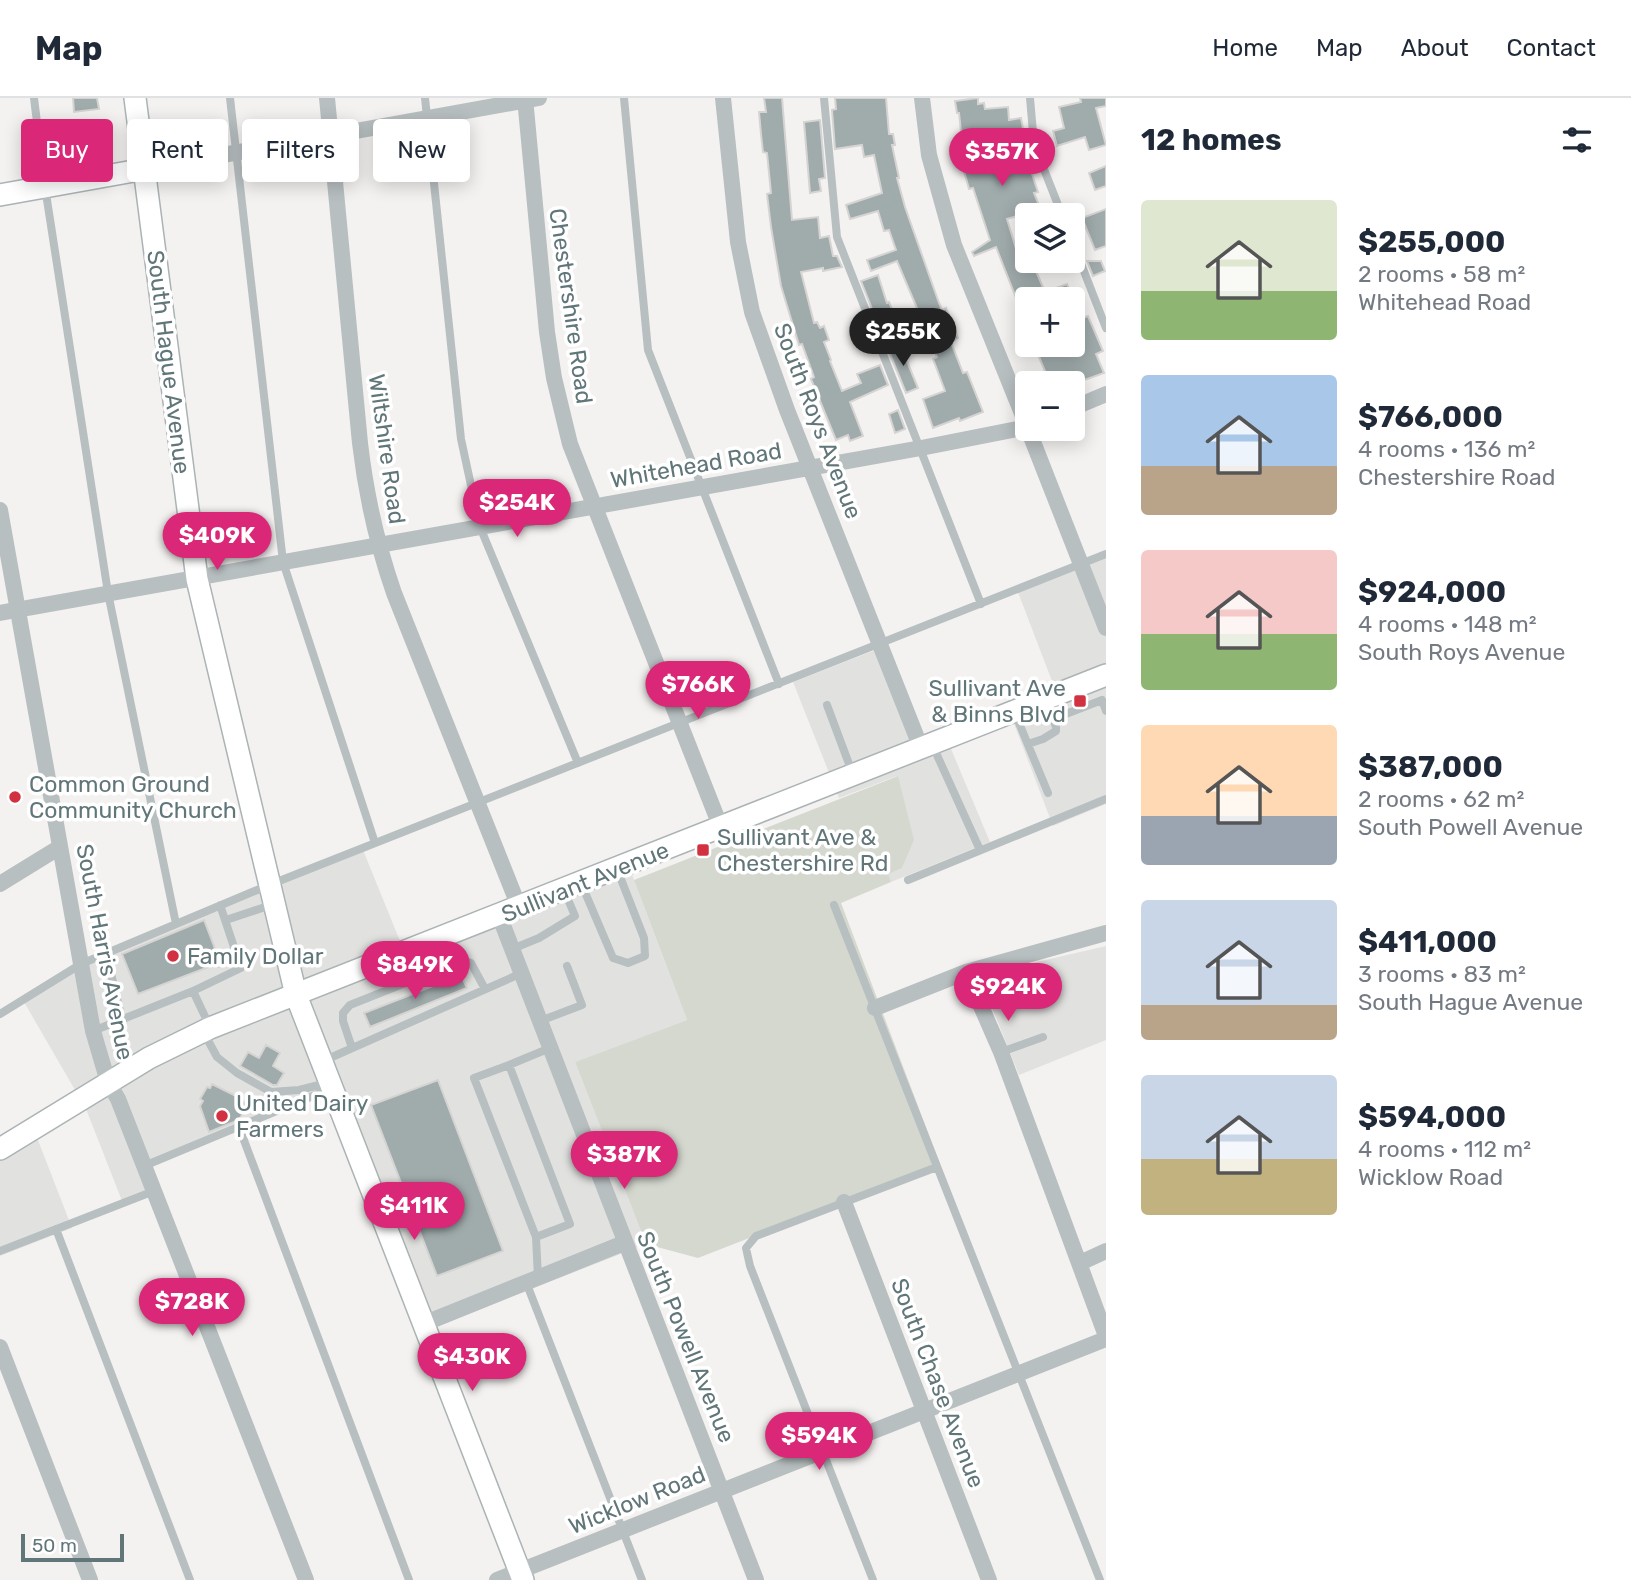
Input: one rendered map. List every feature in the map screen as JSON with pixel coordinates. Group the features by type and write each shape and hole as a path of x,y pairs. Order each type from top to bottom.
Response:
{"main road":[{"name":"South Hague Avenue","path":"135,98 138,119"},
{"path":"0,195 127,172"},
{"name":"South Hague Avenue","path":"147,182 197,579 296,995 521,1576"},
{"name":"Sullivant Avenue","path":"0,1149 149,1058 206,1030 1014,711 1049,709 1065,691 1100,677"}],"street":[{"name":"Wiltshire Road","path":"327,98 329,119"},
{"name":"South Roys Avenue","path":"723,98 738,242 750,300 787,410 810,468 880,644 927,746"},
{"path":"922,98 929,155 954,245 1015,395"},
{"path":"359,131 530,99"},
{"name":"Chestershire Road","path":"530,99 554,378 570,444 721,828"},
{"path":"228,154 242,152"},
{"name":"Wiltshire Road","path":"335,182 364,480 378,545 394,593 519,907"},
{"path":"1085,403 1106,394"},
{"name":"Whitehead Road","path":"0,612 197,579 1015,430"},
{"path":"1033,441 1106,628"},
{"name":"South Harris Avenue","path":"0,510 93,1031 108,1082 118,1098 306,1580"},
{"path":"0,884 60,847"},
{"name":"South Powell Avenue","path":"499,915 756,1580"},
{"path":"875,1008 966,972 1106,933"},
{"path":"966,972 1001,1052 1106,1338"},
{"name":"South Chase Avenue","path":"844,1202 989,1580"},
{"path":"423,1324 624,1243"},
{"path":"1080,1263 1106,1251"},
{"name":"Wicklow Road","path":"497,1580 521,1576 623,1530 1106,1338"},
{"path":"0,1347 90,1580"}],"lane":[{"path":"34,98 45,187 108,593 176,924"},
{"path":"230,98 283,562 375,843"},
{"path":"425,98 461,439 480,527 578,763"},
{"path":"624,98 648,350 779,684"},
{"path":"824,98 837,237 981,604"},
{"path":"1030,98 1034,144 1057,203"},
{"path":"1085,273 1106,328"},
{"path":"226,920 375,843 1105,556"},
{"path":"1100,677 1102,701 1106,711"},
{"path":"1065,691 1073,711"},
{"path":"1028,744 1044,739 1056,731 1049,709 1073,711 1102,701"},
{"path":"827,705 853,775"},
{"path":"1014,711 1048,793"},
{"path":"927,746 979,850"},
{"path":"908,880 1106,799"},
{"path":"573,886 613,958 628,963 636,960 645,956 644,938 617,869"},
{"path":"512,949 539,938 575,916 573,886"},
{"path":"0,1014 81,964 220,905 272,894"},
{"path":"93,1031 193,991 241,968 220,905"},
{"path":"834,905 1100,1580"},
{"path":"426,944 436,970"},
{"path":"106,953 122,1019"},
{"path":"352,1048 343,1021 343,1013 350,1005 463,960 471,963 485,989"},
{"path":"370,965 393,988"},
{"path":"540,1021 582,1005 567,965"},
{"path":"322,1062 522,973"},
{"path":"193,991 218,1057 237,1073 271,1091 331,1085"},
{"path":"1001,1052 1042,1037"},
{"path":"550,1048 474,1078 536,1237 532,1280 642,1580"},
{"path":"509,1065 570,1224 536,1237"},
{"path":"144,1166 331,1085"},
{"path":"239,1127 409,1580"},
{"path":"873,1580 750,1266 746,1248 756,1236 937,1167"},
{"path":"0,1251 154,1191"},
{"path":"56,1229 190,1580"}],"shaded area":[{"path":"1106,550 1106,804 1053,826 1008,708 1055,689 1016,587"},
{"path":"878,649 914,744 944,732 990,842 891,882 887,874 897,776 839,798 793,682"},
{"path":"898,776 914,840 902,868 888,874 891,882 841,903 940,1164 698,1258 646,1244 575,1062 687,1020 634,880"},
{"path":"361,845 402,946 625,856 687,1020 575,1062 646,1244 422,1332 330,1093 141,1170 151,1195 124,1206 86,1109 24,1002 91,957"},
{"path":"1106,946 1106,1040 1019,1075 987,995 989,982 998,971"},
{"path":"31,1122 72,1228 0,1256 0,1141"}],"building":[{"path":"73,98 97,98 99,109 74,112"},
{"path":"764,98 782,98 792,220 818,217 820,238 829,236 833,256 837,256 842,267 801,272 814,323 817,322 820,328 824,326 829,340 824,342 842,391 861,383 857,374 880,365 888,385 850,402 863,436 850,441 848,435 836,440 811,379 814,377 802,344 799,345 781,286 767,194 771,193 767,153 763,152 759,112 766,112"},
{"path":"835,98 886,98 889,134 893,134 897,178 905,207 939,303 942,310 946,308 958,338 951,342 983,412 933,428 923,399 945,391 933,359 937,357 930,340 934,339 927,319 922,320 897,261 871,271 867,260 896,250 889,230 884,231 878,211 850,219 846,205 882,193 874,155 864,157 862,145 835,149 832,110 836,109"},
{"path":"978,98 978,104 984,103 985,109 1008,107 1009,120 1021,118 1024,134 1019,134 1025,161 1032,160 1035,173 1032,174 1038,192 1034,193 1038,203 1015,203 1015,217 1007,219 1015,245 1015,273 1037,273 1043,287 1015,287 1015,295 996,247 974,256 972,252 990,240 973,188 969,189 964,171 971,170 966,140 962,141 955,101"},
{"path":"1080,98 1106,98 1106,106 1096,108 1106,145 1089,150 1085,137 1057,146 1053,131 1064,128 1059,107 1081,102"},
{"path":"820,120 825,178 819,179 821,191 810,193 804,122"},
{"path":"1106,166 1106,186 1095,190 1089,173"},
{"path":"1106,209 1106,246 1095,250 1085,225 1085,217"},
{"path":"1087,261 1101,261 1105,271 1093,276"},
{"path":"878,275 887,303 889,302 895,317 878,324 861,281"},
{"path":"1088,316 1103,351 1096,354 1104,373 1085,380 1085,371 1045,371 1039,357 1085,357 1085,317"},
{"path":"900,344 918,388 906,393 888,349"},
{"path":"898,410 905,429 895,433 889,414"},
{"name":"Family Dollar","path":"204,920 216,951 224,957 219,967 211,966 138,994 122,954"},
{"path":"461,975 467,988 370,1027 364,1013"},
{"name":"United Dairy Farmers","path":"266,1045 280,1053 273,1066 284,1073 277,1085 240,1066 248,1052 259,1058"},
{"path":"438,1080 503,1251 437,1276 371,1105"},
{"name":"United Dairy Farmers","path":"212,1084 248,1104 239,1120 209,1132 200,1106 203,1101 200,1099"}],"place":[{"name":"Sullivant Ave & Binns Blvd","path":"1080,701"},
{"name":"Common Ground Community Church","path":"15,797"},
{"name":"Sullivant Ave & Chestershire Rd","path":"703,850"},
{"name":"Family Dollar","path":"173,956"},
{"name":"United Dairy Farmers","path":"222,1116"}]}
